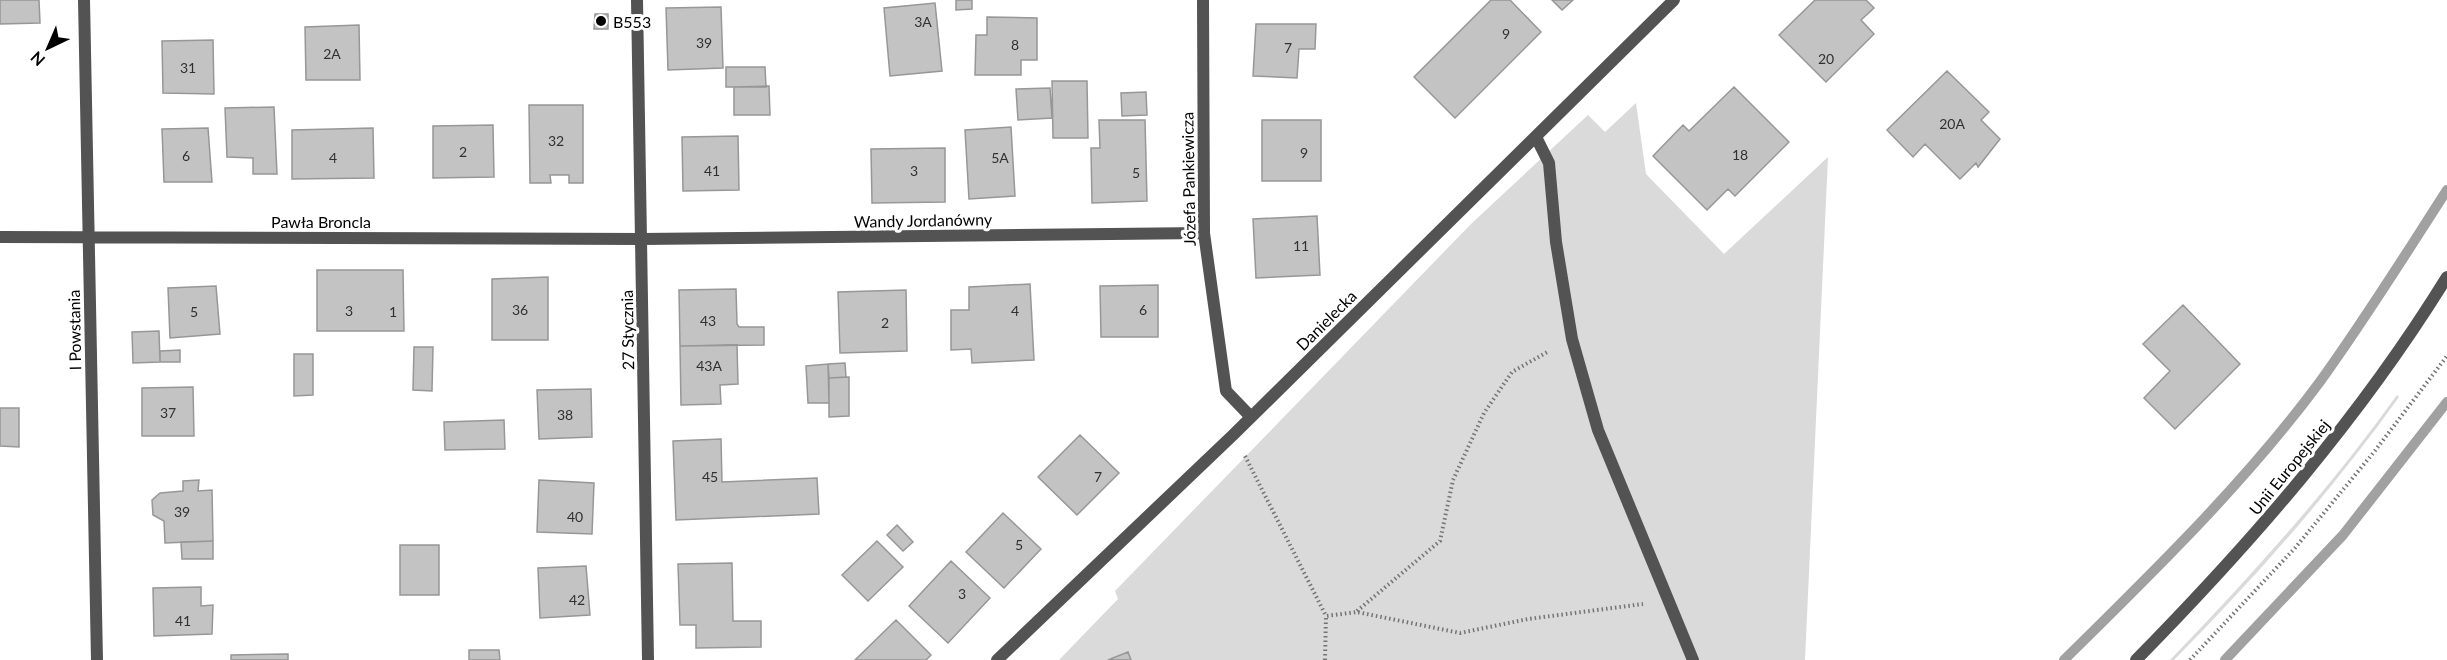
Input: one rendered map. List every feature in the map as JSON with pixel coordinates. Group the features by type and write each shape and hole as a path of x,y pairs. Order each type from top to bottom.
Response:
{"street":[{"name":"I Powstania","path":"84,0 97,660"},
{"name":"27 Stycznia","path":"637,0 648,660"},
{"name":"Józefa Pankiewicza","path":"1203,0 1204,233 1226,392 1251,417"},
{"name":"Danielecka","path":"997,660 1233,435 1674,0"},
{"path":"1536,137 1550,163 1556,242 1572,339 1598,430 1693,660"},
{"name":"Wandy Jordanówny","path":"642,239 1204,233"},
{"name":"Pawła Broncla","path":"0,237 642,239"},
{"name":"Unii Europejskiej","path":"2136,660 2248,542 2319,458 2375,385 2447,277"}],"path":[{"path":"1357,612 1440,541 1453,480 1484,413 1512,372 1572,339"},
{"path":"2190,660 2310,530 2447,356"},
{"path":"1233,435 1326,616 1325,660"},
{"path":"1326,616 1357,612 1460,633 1528,619 1668,601"}],"shaded area":[{"path":"1636,103 1646,174 1724,254 1828,157 1805,660 1059,660 1118,599 1115,591 1471,224 1588,115 1605,132"},
{"path":"2397,395 2399,397 2373,432 2292,533 2204,629 2174,660 2170,660 2288,532 2344,465"}],"building":[{"path":"0,0 39,0 40,23 0,24"},
{"path":"956,0 972,0 972,9 956,10"},
{"path":"1491,0 1510,0 1541,32 1455,118 1414,77"},
{"path":"1552,0 1573,0 1562,10"},
{"path":"1815,0 1866,0 1874,8 1861,20 1874,34 1826,82 1779,35"},
{"path":"935,3 942,71 890,76 884,8"},
{"path":"721,7 723,68 668,70 666,8"},
{"name":"B553","path":"595,14 608,14 608,29 594,29"},
{"path":"987,17 1037,18 1037,60 1021,60 1021,75 975,75 976,35 987,35"},
{"path":"1256,24 1316,24 1315,49 1299,49 1297,78 1253,76"},
{"path":"359,25 360,80 306,80 305,27"},
{"path":"213,40 214,94 163,93 162,41"},
{"path":"726,67 765,67 766,87 726,87"},
{"path":"1947,71 1989,112 1981,120 2000,139 1978,167 1976,163 1960,179 1925,144 1913,157 1887,130"},
{"path":"1052,81 1087,81 1088,138 1053,138"},
{"path":"769,86 770,115 734,115 734,87"},
{"path":"1734,87 1789,142 1735,196 1728,189 1707,210 1653,156 1683,125 1689,131"},
{"path":"1050,88 1052,118 1018,120 1016,89"},
{"path":"1146,92 1147,115 1122,116 1121,93"},
{"path":"529,105 583,105 583,183 569,183 569,175 550,175 551,183 530,183"},
{"path":"274,107 277,174 253,174 253,158 227,157 225,108"},
{"path":"1099,120 1145,120 1147,201 1092,203 1091,148 1100,148"},
{"path":"1262,120 1321,120 1321,181 1262,181"},
{"path":"493,125 494,177 433,178 433,126"},
{"path":"1011,127 1015,196 969,199 965,130"},
{"path":"208,128 212,182 164,182 162,129"},
{"path":"373,128 374,178 292,179 292,130"},
{"path":"738,136 739,190 683,191 682,137"},
{"path":"945,148 945,202 872,203 871,149"},
{"path":"1317,216 1320,275 1256,278 1253,219"},
{"path":"317,270 403,270 404,331 317,331"},
{"path":"548,277 548,340 492,340 492,279"},
{"path":"1030,284 1034,360 972,363 971,349 951,350 951,310 969,310 969,287"},
{"path":"1158,285 1158,337 1101,337 1100,286"},
{"path":"216,286 220,334 170,338 168,288"},
{"path":"736,289 737,324 739,327 764,327 764,345 680,346 679,290"},
{"path":"906,290 907,351 840,353 838,292"},
{"path":"2183,305 2240,364 2175,429 2144,398 2170,371 2143,344"},
{"path":"159,331 160,362 133,363 132,332"},
{"path":"737,345 738,384 720,385 721,404 681,405 680,346"},
{"path":"414,347 433,347 432,391 413,390"},
{"path":"180,350 180,362 160,362 160,351"},
{"path":"294,354 313,354 313,395 294,396"},
{"path":"845,363 846,377 829,378 828,364"},
{"path":"828,364 829,403 808,403 806,366"},
{"path":"849,377 849,416 829,417 829,378"},
{"path":"193,387 194,436 142,436 142,388"},
{"path":"591,389 592,437 539,439 537,390"},
{"path":"0,408 19,408 19,447 0,446"},
{"path":"504,420 505,449 445,450 444,422"},
{"path":"1080,435 1119,473 1077,515 1038,477"},
{"path":"721,439 722,482 817,478 819,514 676,520 673,441"},
{"path":"199,480 198,491 212,490 213,541 165,543 164,521 153,515 152,500 160,493 183,491 183,481"},
{"path":"539,480 594,483 592,534 537,532"},
{"path":"1003,513 1041,549 1004,588 966,552"},
{"path":"897,525 913,542 903,551 887,535"},
{"path":"213,541 213,559 182,559 181,542"},
{"path":"877,541 903,567 868,601 842,575"},
{"path":"400,545 439,545 439,595 400,595"},
{"path":"951,561 990,598 948,643 909,606"},
{"path":"732,563 733,621 761,621 761,647 696,648 696,625 680,625 678,564"},
{"path":"586,566 590,615 540,618 538,568"},
{"path":"201,587 201,606 213,605 212,634 154,636 153,588"},
{"path":"896,620 931,655 926,660 855,660"},
{"path":"469,650 499,650 500,660 469,660"},
{"path":"1128,652 1131,660 1108,660"},
{"path":"288,654 288,660 231,660 231,655"}],"waterway":[{"path":"2064,660 2197,526 2260,457 2319,383 2352,336 2447,190"},
{"path":"2225,660 2343,535 2447,402"}],"place":[{"name":"B553","path":"601,21"}]}
